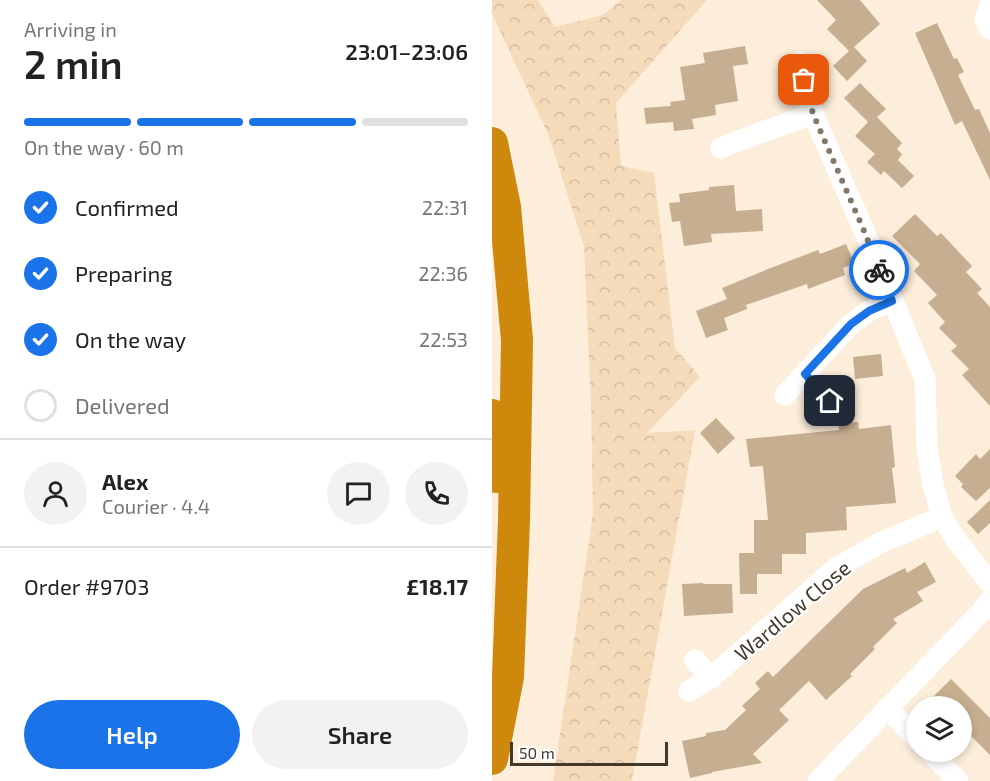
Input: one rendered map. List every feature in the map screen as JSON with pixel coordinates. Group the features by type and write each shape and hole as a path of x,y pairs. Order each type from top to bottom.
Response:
{"highway":[{"path":"492,143 505,207 517,340 514,520 508,677 492,759"},
{"path":"492,416 496,470 498,624 492,709"}],"street":[{"path":"990,6 985,19 990,29"},
{"path":"800,63 813,114 925,379 927,448 942,517 956,540 990,583"},
{"path":"721,148 813,114"},
{"path":"785,395 851,324 869,311 892,301"},
{"path":"805,374 830,401"},
{"name":"Wardlow Close","path":"689,691 711,678 836,568 882,542 942,517"},
{"path":"818,781 990,600"},
{"path":"695,660 711,678"},
{"path":"887,708 906,728"},
{"path":"940,762 958,781"}],"green space":[{"path":"492,0 538,0 555,27 603,15 621,0 707,0 616,103 621,166 654,173 675,348 700,377 647,433 695,430 632,781 553,781 593,514 584,246 548,134 492,14"}],"building":[{"path":"817,0 860,0 880,24 854,47 867,61 847,81 833,66 849,51 827,29 836,20"},
{"path":"937,23 954,59 957,58 964,72 958,75 975,110 979,109 990,133 990,180 962,121 955,125 915,33"},
{"path":"745,46 748,64 733,66 738,101 715,105 716,115 692,119 694,129 674,131 673,122 646,124 644,108 671,106 670,102 685,100 680,67 705,63 703,53"},
{"path":"860,83 886,109 877,117 902,143 897,149 902,154 898,160 914,176 902,188 884,171 881,175 867,162 875,154 855,136 868,122 844,98"},
{"path":"734,185 736,211 762,209 763,231 711,234 712,242 684,246 680,221 672,222 669,203 680,202 679,194 709,190 709,187"},
{"path":"915,214 937,236 941,233 972,266 966,272 982,289 977,293 990,307 990,406 962,375 969,369 951,351 957,346 939,328 945,322 928,303 937,295 914,271 920,264 892,236"},
{"path":"846,244 854,263 843,268 845,275 808,289 807,284 746,305 747,309 724,318 728,330 706,338 696,311 727,299 722,288 818,250 820,254"},
{"path":"881,354 883,376 855,379 853,357"},
{"path":"716,418 735,438 718,454 700,433"},
{"path":"858,422 859,429 891,425 896,503 846,507 847,530 806,533 806,554 782,554 782,574 757,574 757,594 740,594 739,553 754,553 754,520 768,520 763,466 750,467 746,439 839,430 838,423"},
{"path":"990,449 990,488 976,501 961,487 963,484 955,476 976,454 980,459"},
{"path":"990,500 990,523 978,534 967,522"},
{"path":"925,562 936,582 917,592 923,601 893,619 897,623 850,674 852,676 826,700 809,681 779,710 789,720 753,754 762,763 690,778 682,741 706,736 706,733 725,730 746,710 742,706 760,689 755,683 768,671 773,677 863,589 905,568 907,573"},
{"path":"682,584 732,584 733,613 684,616"},
{"path":"951,679 968,696 934,696"},
{"path":"972,700 990,718 990,755 972,737"}],"way so far":[{"path":"804,80 813,114 879,270"}],"route":[{"path":"830,401 805,374 851,324 869,311 892,301 879,270"}]}
